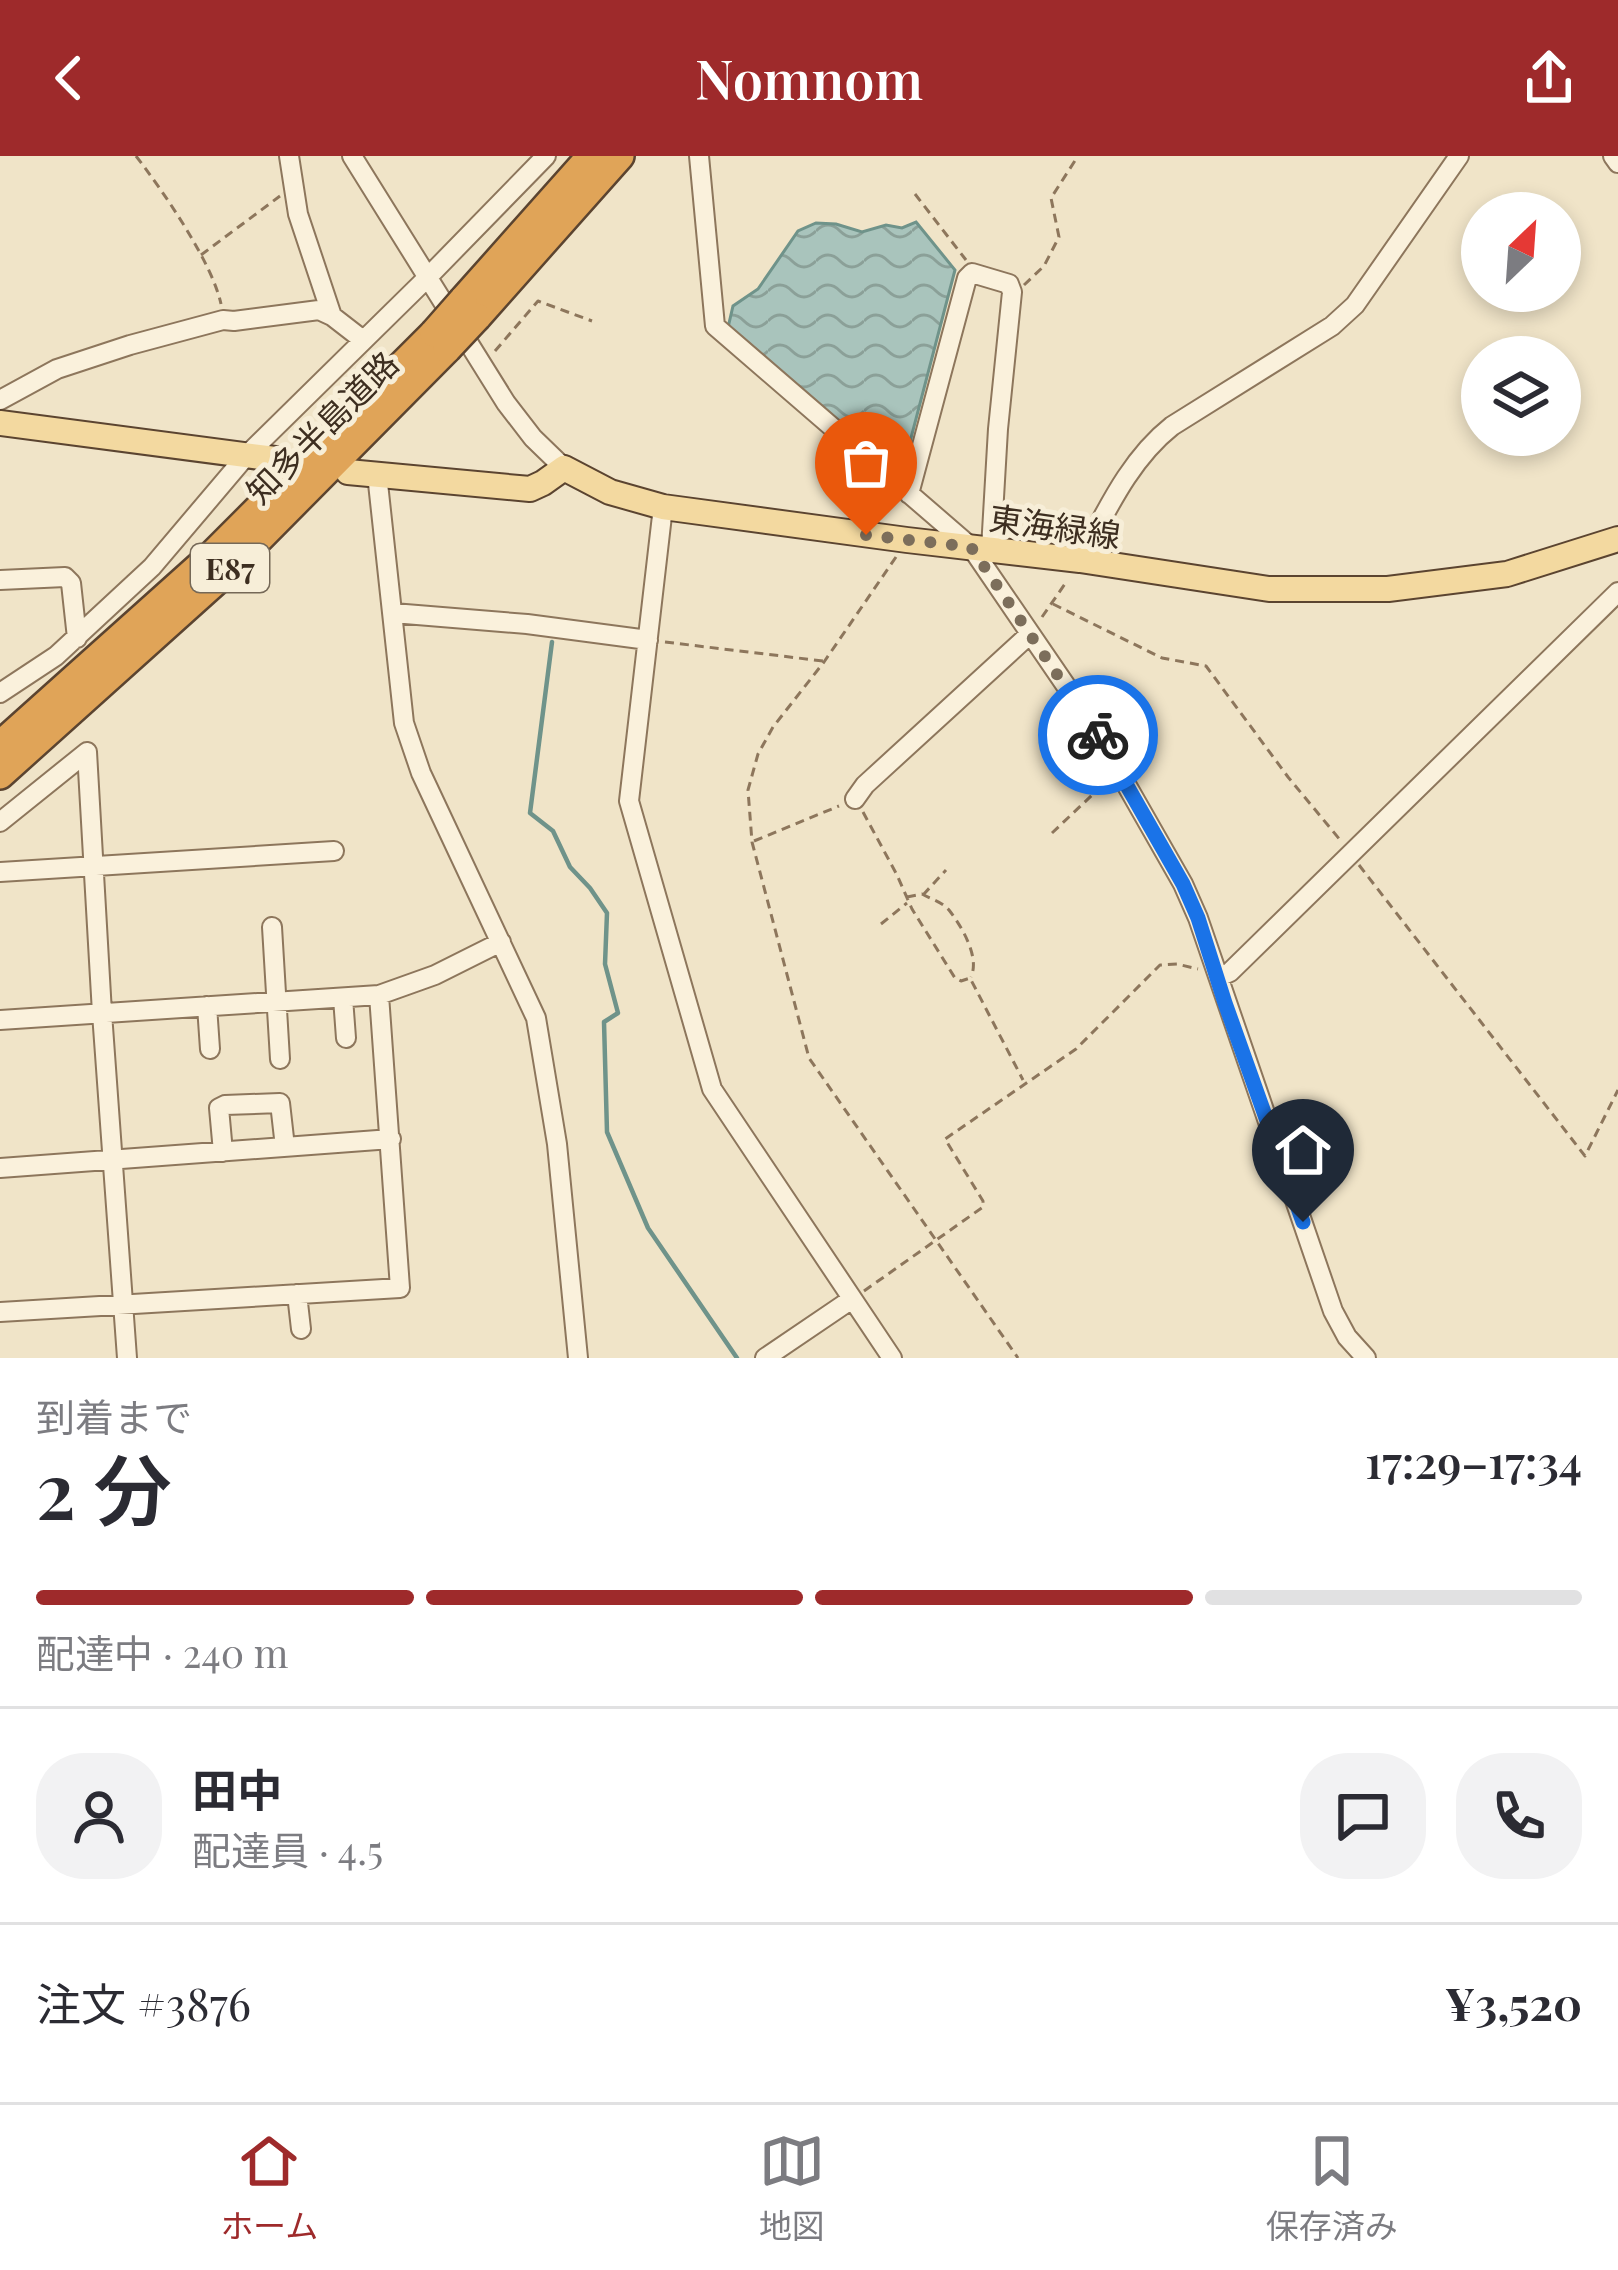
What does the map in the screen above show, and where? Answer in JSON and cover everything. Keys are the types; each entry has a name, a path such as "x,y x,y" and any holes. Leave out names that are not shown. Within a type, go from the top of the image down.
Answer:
{"highway":[{"name":"知多半島道路","path":"470,309 591,156"},
{"name":"知多半島道路","path":"0,775 226,572 470,309 620,156"},
{"name":"知多半島道路","path":"0,745 441,341"}],"main road":[{"path":"0,423 275,459"},
{"name":"東海緑線","path":"564,468 610,492 663,507 1269,589 1388,590 1507,574 1618,538"},
{"path":"348,472 530,489 564,468"}],"street":[{"path":"289,156 298,214 332,316"},
{"path":"352,156 519,420 564,468"},
{"path":"0,693 77,638 152,567 246,456 546,156"},
{"path":"699,156 715,326 909,494 981,548 1029,633 1090,721 1183,884 1333,1311 1366,1358"},
{"path":"1080,560 1115,494 1151,442 1332,326 1355,305 1459,156"},
{"path":"909,494 967,278 972,272 1009,284 994,485 981,548"},
{"path":"0,400 57,369 228,321 319,310 363,340"},
{"path":"377,474 404,723 421,773 536,1018 557,1144 578,1358"},
{"path":"663,507 629,802 712,1089 892,1358"},
{"path":"0,580 64,577 71,583 77,638"},
{"path":"1219,977 1618,592"},
{"path":"393,613 648,640"},
{"path":"855,799 1029,633"},
{"path":"0,822 87,752 127,1358"},
{"path":"0,872 334,851"},
{"path":"272,927 280,1060"},
{"path":"0,1020 379,995 435,975 501,942"},
{"path":"0,1312 400,1288 379,995"},
{"path":"343,998 346,1038"},
{"path":"207,1006 210,1048"},
{"path":"223,1152 219,1108 225,1105 280,1103 285,1147"},
{"path":"0,1168 391,1139"},
{"path":"296,1294 301,1329"},
{"path":"765,1358 852,1299"}],"path":[{"path":"136,156 164,192 217,286 228,321"},
{"path":"1012,292 1032,279 1059,237 1051,198 1078,156"},
{"path":"200,256 294,188"},
{"path":"915,194 972,272"},
{"path":"482,365 538,301 592,321"},
{"path":"907,540 758,754 748,790 752,842 808,1058 1018,1358"},
{"path":"1029,633 1080,560"},
{"path":"1053,604 1162,658 1206,667 1585,1156 1618,1090"},
{"path":"648,640 824,662"},
{"path":"1052,833 1118,770"},
{"path":"752,842 855,799 955,978 970,978 976,966 974,955 946,907 923,895"},
{"path":"881,924 908,899 923,895 946,870"},
{"path":"852,1299 985,1204 945,1139 1088,1039 1160,965 1202,969 1219,977"},
{"path":"970,978 1025,1083"}],"water":[{"path":"916,222 955,270 900,480 727,332 733,306 758,289 798,231 816,223 862,232"}],"waterway":[{"path":"552,642 530,813 553,831 570,867 607,913 605,964 618,1013 604,1022 607,1132 648,1228 737,1358"}],"way so far":[{"path":"866,535 971,547 1098,735"}],"route":[{"path":"1098,735 1198,918 1303,1222"}]}
